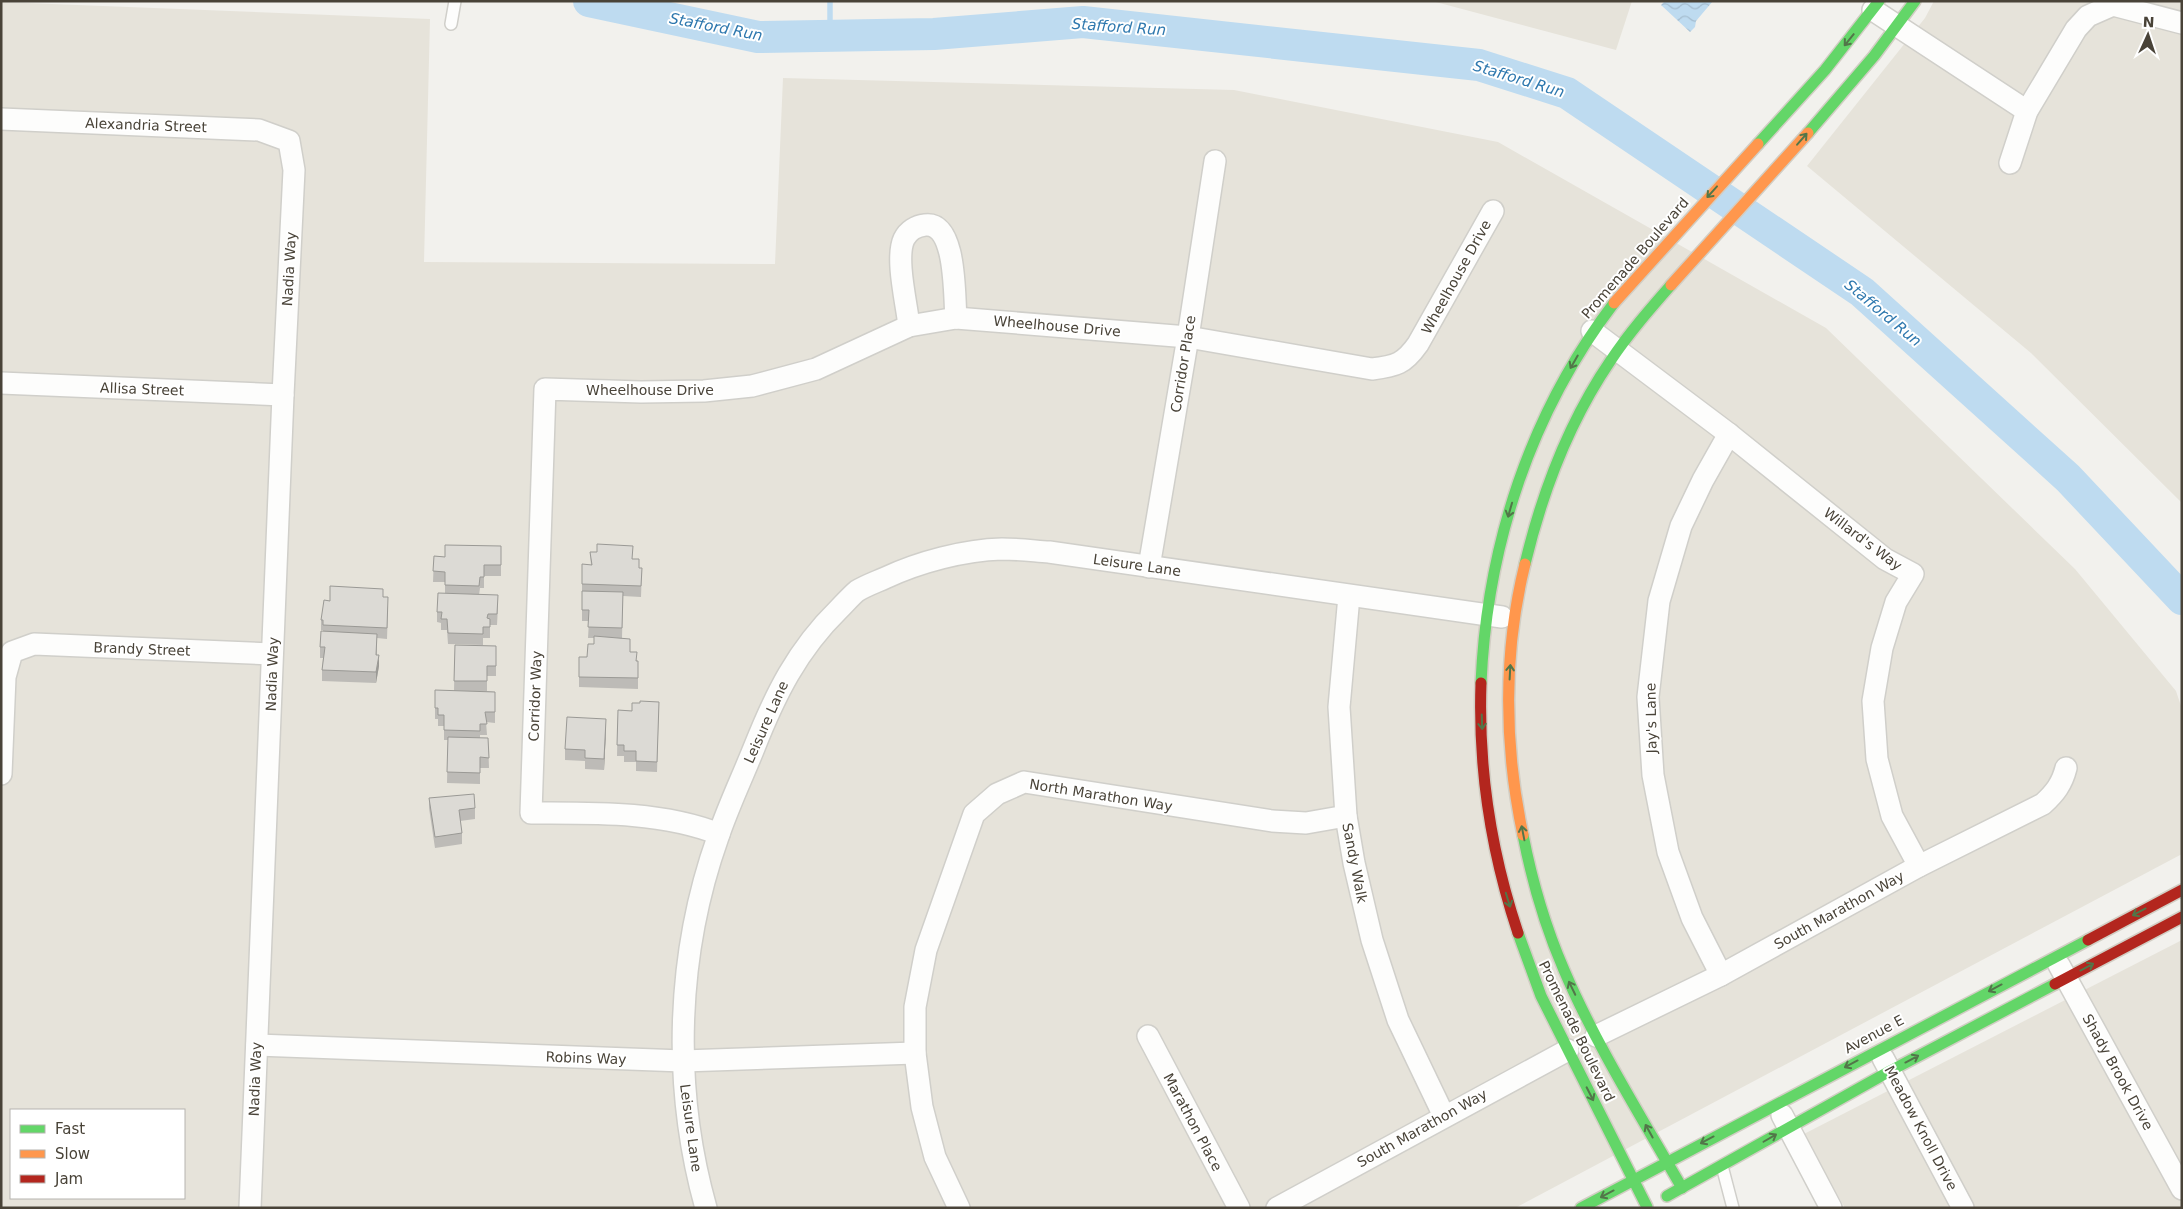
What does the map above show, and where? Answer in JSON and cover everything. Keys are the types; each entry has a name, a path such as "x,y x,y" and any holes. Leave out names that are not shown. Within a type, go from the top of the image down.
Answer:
{"street":[{"name":"Promenade Boulevard","path":"1682,1188 1596,1036 1558,957 1544,921 1533,884 1522,831 1513,769 1509,718 1510,670 1522,574 1554,473 1590,396 1617,350 1705,244 1770,176 1877,55 1915,1"},
{"name":"Promenade Boulevard","path":"1646,1207 1541,996 1504,889 1486,799 1483,754 1481,662 1496,564 1520,475 1537,431 1592,331 1619,296 1824,70 1872,5"},
{"path":"1872,5 1898,26 2027,111"},
{"path":"2010,163 2027,111 2076,29 2088,16 2113,5 2182,23"},
{"name":"Alexandria Street","path":"1,119 258,130 289,141"},
{"name":"Nadia Way","path":"250,1208 294,170 289,141"},
{"name":"Corridor Place","path":"1149,567 1215,162"},
{"name":"Wheelhouse Drive","path":"545,389 641,392 704,391 752,386 816,369 909,326 956,318 1188,337 1372,368 1392,366 1408,359 1418,344 1493,211"},
{"path":"909,326 901,259 904,240 914,227 927,224 939,229 947,240 951,257 956,318"},
{"name":"Willard's Way","path":"1592,331 1729,434 1885,559 1913,574 1896,602 1882,648 1873,701 1877,758 1892,816 1919,866"},
{"name":"Allisa Street","path":"1,383 283,395"},
{"name":"Corridor Way","path":"545,389 531,813 571,813 663,818 695,824 718,834"},
{"name":"Jay's Lane","path":"1721,975 1692,918 1668,852 1654,775 1648,697 1660,601 1681,526 1703,480 1729,434"},
{"name":"Leisure Lane","path":"706,1208 696,1172 687,1116 683,1061 686,986 693,934 718,834 775,697 797,657 828,619 857,591 897,572 938,558 1000,549 1049,552 1515,619"},
{"name":"Sandy Walk","path":"1349,596 1339,707 1346,816 1354,863 1372,940 1398,1020 1444,1116"},
{"name":"Brandy Street","path":"1,774 5,677 12,652 34,644 272,654"},
{"name":"South Marathon Way","path":"1596,1036 1721,975 1919,866 2042,804 2055,793 2063,780 2066,768"},
{"name":"North Marathon Way","path":"959,1208 935,1157 922,1107 915,1053 915,1007 926,950 974,814 997,794 1024,782 1272,821 1306,823 1346,816"},
{"name":"Avenue E","path":"1581,1208 1878,1049 2182,890"},
{"path":"1646,1207 1890,1071 2182,917"},
{"path":"1517,931 1544,921"},
{"name":"Shady Brook Drive","path":"2055,956 2182,1189"},
{"name":"Marathon Place","path":"1148,1036 1238,1208"},
{"name":"Robins Way","path":"257,1045 683,1061 915,1053"},
{"name":"Meadow Knoll Drive","path":"1878,1049 1964,1208"},
{"name":"South Marathon Way","path":"1277,1208 1568,1050"},
{"path":"1776,1103 1831,1208"}],"lane":[{"path":"451,24 455,1"},
{"path":"1722,1166 1733,1208"}],"shaded area":[{"path":"1432,1 1632,1 1616,50"},
{"path":"1934,1 2182,1 2182,503 2031,353 1807,166 1925,18"},
{"path":"1,2 430,19 424,262 775,264 783,78 1234,90 1498,142 1826,328 2075,569 2176,691 2182,709 2182,854 1515,1208 1,1208"},
{"path":"2182,940 2182,1208 1845,1208 1802,1135"}],"water":[{"path":"1665,1 1713,1 1696,21 1695,27 1690,32 1661,5"}],"building":[{"path":"597,544 633,546 632,559 639,559 639,568 642,568 641,586 582,584 582,564 592,565 590,552 597,552"},
{"path":"445,545 501,546 501,565 484,565 484,577 480,577 479,586 445,585 445,572 433,571 434,556 445,557"},
{"path":"330,586 383,589 383,597 388,597 387,628 323,625 323,620 321,620 324,600 330,601"},
{"path":"582,591 623,592 622,628 588,627 589,610 582,610"},
{"path":"438,593 498,595 497,614 488,614 487,618 490,619 490,627 483,627 483,634 448,633 447,619 441,619 442,612 437,612"},
{"path":"321,631 377,634 376,655 379,655 376,672 322,670 325,647 320,647"},
{"path":"594,636 630,639 630,652 637,652 638,678 579,677 579,657 587,657 588,644 594,644"},
{"path":"455,645 496,646 496,666 487,666 487,681 454,681"},
{"path":"435,690 495,692 495,712 485,712 487,724 480,724 480,731 444,730 444,715 438,715 438,708 435,708"},
{"path":"640,701 659,702 657,762 636,761 636,751 624,751 624,745 617,745 618,710 632,711 632,703 640,703"},
{"path":"567,717 606,719 604,759 585,758 585,750 565,749"},
{"path":"448,737 488,738 489,758 480,757 480,773 447,772"},
{"path":"474,794 475,808 459,810 462,833 435,837 429,798"}],"waterway":[{"name":"Stafford Run","path":"589,1 758,37 934,34 1083,22 1479,65 1567,93 1862,292 2068,478 2182,599"},
{"path":"830,1 830,36"}],"traffic: fast":[{"path":"1758,144 1825,70 1879,1"},
{"path":"1808,133 1874,56 1915,1"},
{"path":"1525,564 1549,484 1570,432 1583,407 1618,350 1671,285"},
{"path":"1481,683 1492,581 1518,483 1537,435 1559,390 1584,345 1614,303"},
{"path":"1523,835 1545,920 1576,997 1620,1080 1682,1188"},
{"path":"1518,933 1541,996 1647,1207"},
{"path":"1581,1208 2088,940"},
{"path":"1667,1196 1890,1071 2055,984"}],"traffic: slow":[{"path":"1671,285 1808,133"},
{"path":"1614,303 1758,144"},
{"path":"1523,835 1512,767 1509,699 1513,631 1525,564"}],"traffic: jam":[{"path":"1481,683 1482,747 1488,810 1500,872 1518,933"},
{"path":"2088,940 2182,890"},
{"path":"2055,984 2182,917"}]}
